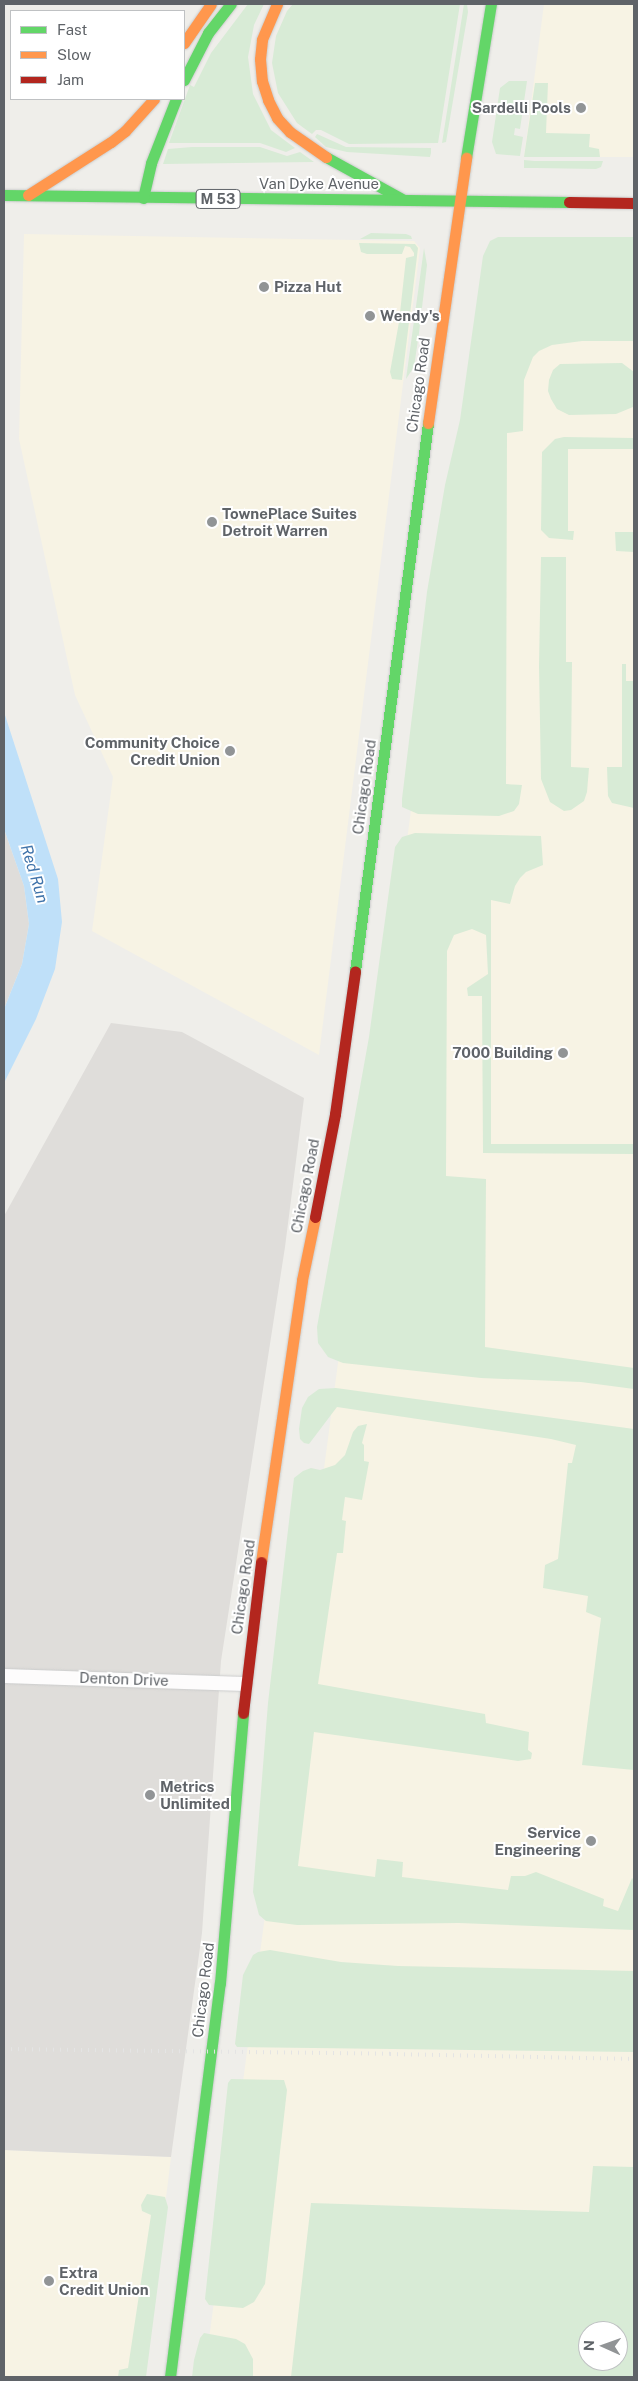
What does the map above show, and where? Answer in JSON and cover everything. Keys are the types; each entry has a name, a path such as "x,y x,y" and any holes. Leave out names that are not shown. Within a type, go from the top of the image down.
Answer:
{"main road":[{"path":"185,41 211,4"},
{"path":"185,78 208,33 231,4"},
{"path":"277,4 262,40 260,59 265,90 277,118 290,132 316,152 402,200"},
{"name":"Chicago Road","path":"170,2377 226,1932 245,1684 288,1364 302,1280 335,1114 460,200 491,4"},
{"path":"28,196 118,136 145,111 153,100"},
{"path":"143,198 151,163 176,100"},
{"name":"Van Dyke Avenue","path":"4,195 634,203"}],"street":[{"name":"Denton Drive","path":"4,1676 245,1684"}],"shaded area":[{"path":"544,4 634,4 634,157 524,157"},
{"path":"24,234 414,241 420,248 319,1055 92,931 113,777 75,695 19,439"},
{"path":"494,249 634,249 634,2377 204,2377 443,568"},
{"path":"4,829 24,886 29,924 22,964 4,1009"},
{"path":"111,1023 182,1032 304,1098 285,1247 221,1661 202,1933 171,2157 4,2150 4,1216"},
{"path":"4,2150 171,2157 144,2377 4,2377"}],"green space":[{"path":"248,4 264,4 254,25 248,57 253,94 271,130 295,148 286,152 260,143 169,143 190,85 194,87 211,53"},
{"path":"293,4 460,4 438,143 349,144 321,130 316,130 312,134 297,123 278,93 272,63 276,36 287,11"},
{"path":"464,4 467,4 468,12 446,142 442,143"},
{"path":"509,81 527,81 520,129 515,128 514,135 523,137 520,156 496,154 492,142 500,88"},
{"path":"535,83 548,83 546,133 590,134 589,147 599,149 600,157 524,157"},
{"path":"317,134 346,147 431,148 431,153 430,157 347,152 326,147 315,137"},
{"path":"260,147 287,156 300,152 314,162 163,164 168,149"},
{"path":"524,160 603,161 601,167 596,169 524,168"},
{"path":"371,233 406,234 411,236 412,239 360,239"},
{"path":"498,237 634,237 634,341 582,341 552,345 539,351 533,357 524,380 523,431 507,433 506,784 522,785 519,804 514,811 499,816 418,814 402,807 402,799 427,592 445,485 460,420 483,256 490,241"},
{"path":"359,243 415,244 418,248 402,380 392,379 390,372 399,322 406,258 414,256 414,253 410,247 405,246 402,254 367,254 361,252"},
{"path":"424,248 427,265 419,333 414,367 406,379"},
{"path":"622,363 634,372 633,407 616,414 569,415 557,409 548,391 549,380 553,370 560,364"},
{"path":"564,437 634,438 634,449 568,449 568,531 574,531 573,540 549,538 541,530 542,452 555,439"},
{"path":"615,532 634,532 634,552 616,551"},
{"path":"541,557 566,557 566,662 572,662 571,767 589,768 587,792 584,801 571,810 564,811 550,802 541,779 539,666"},
{"path":"622,664 626,664 626,681 634,681 634,808 612,803 608,796 607,767 622,767"},
{"path":"415,833 541,836 543,865 526,872 520,878 515,886 510,904 491,900 491,1144 634,1144 634,1154 483,1153 482,996 468,996 467,988 488,974 486,935 472,929 454,935 447,951 446,1176 486,1179 485,1347 634,1368 634,1389 581,1382 481,1378 343,1363 328,1357 318,1343 317,1327 369,1037 395,847 402,837"},
{"path":"336,1388 634,1429 634,1770 582,1765 601,1618 586,1612 588,1596 543,1588 545,1565 558,1559 568,1463 572,1463 576,1445 551,1439 337,1407 309,1444 304,1443 300,1439 299,1429 302,1408 308,1397 319,1389"},
{"path":"367,1424 362,1443 364,1445 364,1461 369,1462 362,1500 345,1497 342,1520 346,1521 343,1553 337,1553 318,1684 485,1714 486,1723 529,1732 528,1750 532,1753 531,1759 518,1761 314,1732 298,1866 375,1877 377,1859 403,1862 402,1877 508,1890 511,1876 525,1876 536,1872 604,1899 603,1906 618,1911 632,1878 634,1880 634,1930 459,1923 297,1925 266,1921 259,1915 253,1892 268,1703 294,1478 311,1468 320,1470 335,1465 345,1455 353,1432 358,1426"},
{"path":"270,1950 341,1962 398,1966 634,1971 634,2052 237,2047 235,2044 243,1975 253,1955"},
{"path":"231,2079 284,2080 287,2090 265,2284 254,2302 243,2308 209,2305 205,2299 228,2083"},
{"path":"593,2166 634,2167 634,2377 291,2377 311,2203 589,2212"},
{"path":"147,2194 165,2197 168,2207 146,2377 118,2377 119,2370 128,2368 151,2215 142,2211 141,2205"},
{"path":"204,2333 236,2339 245,2344 253,2359 253,2377 192,2377 200,2338"}],"water":[{"name":"Red Run","path":"4,712 58,879 62,922 55,969 36,1019 4,1083 4,1009 22,964 29,924 24,886 4,829"}],"railway":[{"path":"4,2049 634,2059"}],"traffic: fast":[{"path":"185,78 208,33 231,4"},
{"path":"466,158 491,4"},
{"path":"143,198 151,163 176,100"},
{"path":"326,157 402,199"},
{"path":"4,195 569,202"},
{"path":"355,971 428,423"},
{"path":"170,2377 220,1983 243,1713"}],"traffic: slow":[{"path":"185,42 211,4"},
{"path":"277,4 262,40 260,59 262,81 268,100 277,118 290,132 326,157"},
{"path":"28,195 111,142 125,131 153,100"},
{"path":"428,423 466,158"},
{"path":"261,1562 302,1280 315,1217"}],"traffic: jam":[{"path":"569,202 634,203"},
{"path":"315,1217 335,1114 355,971"},
{"path":"243,1713 261,1562"}],"place":[{"name":"Sardelli Pools","path":"581,108"},
{"name":"Pizza Hut","path":"264,287"},
{"name":"Wendy's","path":"370,316"},
{"name":"TownePlace Suites Detroit Warren","path":"212,522"},
{"name":"Community Choice Credit Union","path":"230,751"},
{"name":"7000 Building","path":"563,1053"},
{"name":"Metrics Unlimited","path":"150,1795"},
{"name":"Service Engineering","path":"591,1841"},
{"name":"Extra Credit Union","path":"49,2281"}]}
